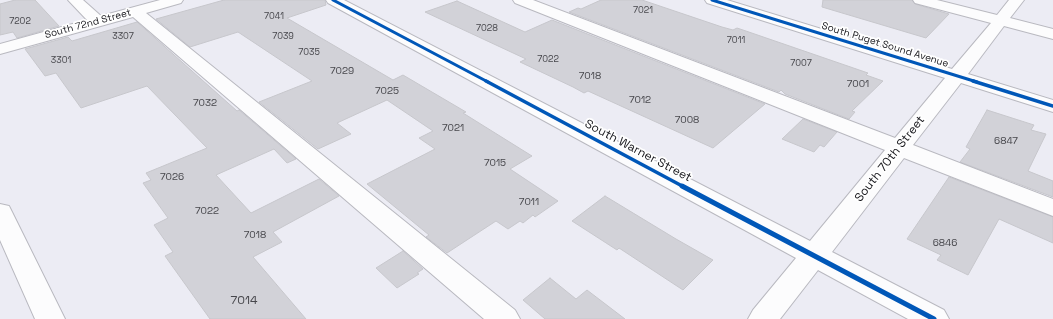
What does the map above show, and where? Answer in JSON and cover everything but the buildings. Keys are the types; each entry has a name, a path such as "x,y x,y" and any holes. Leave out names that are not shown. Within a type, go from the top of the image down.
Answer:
{"street":[{"path":"75,0 98,22"},
{"name":"South 72nd Street","path":"0,49 176,0"},
{"name":"South Warner Street","path":"333,0 934,319"},
{"path":"520,0 1053,208"},
{"name":"South Puget Sound Avenue","path":"712,0 1053,106"},
{"path":"920,0 1053,34"},
{"name":"South 70th Street","path":"763,319 1017,0"},
{"path":"135,11 505,319"},
{"path":"0,212 50,319"}],"cycle path":[{"path":"333,0 934,319"},
{"path":"712,0 1053,106"}]}
